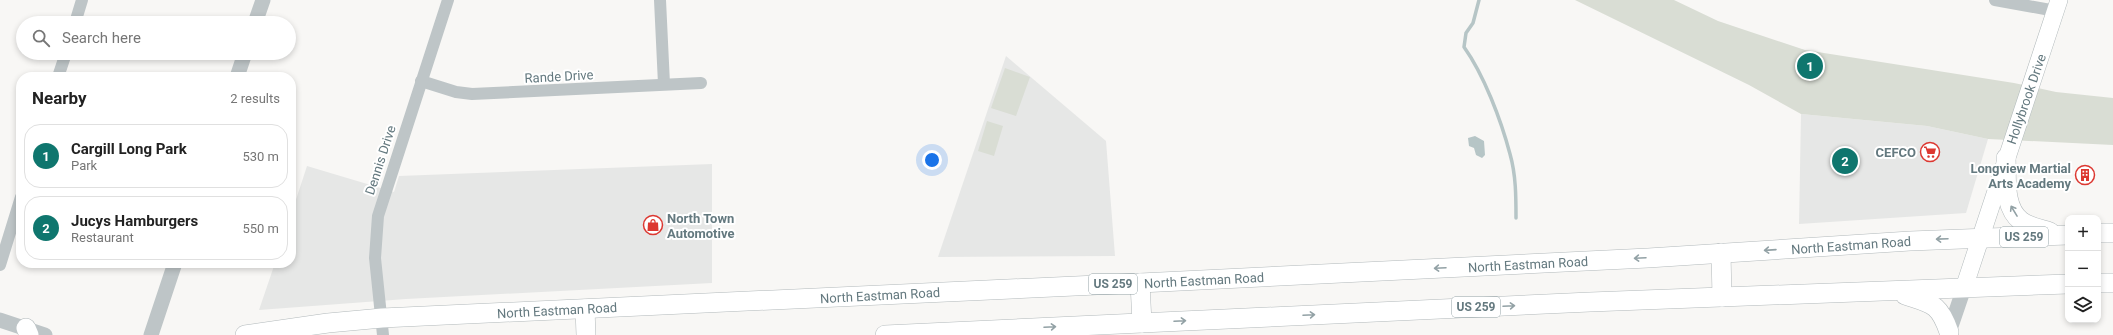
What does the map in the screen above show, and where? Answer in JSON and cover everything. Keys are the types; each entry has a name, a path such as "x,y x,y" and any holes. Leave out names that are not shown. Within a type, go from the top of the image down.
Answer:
{"main road":[{"name":"Hollybrook Drive","path":"1964,288 2057,5"},
{"path":"2006,158 2009,202 2016,216 2020,221 2028,225 2064,235"},
{"path":"2101,234 2113,233"},
{"name":"North Eastman Road","path":"245,335 328,323 383,326 585,309 1140,283 1721,253 1881,242 2064,235"},
{"path":"1721,253 1722,297"},
{"path":"1140,283 1142,323"},
{"path":"2101,283 2113,283"},
{"name":"US 259","path":"885,335 1722,297 2065,284"},
{"path":"1894,291 1934,306 1943,314 1948,333"},
{"path":"585,309 586,335"}],"street":[{"path":"77,16 82,0"},
{"path":"257,16 263,0"},
{"name":"Dennis Drive","path":"383,326 375,258 378,216 448,0"},
{"path":"660,0 664,84"},
{"path":"1995,0 2057,5"},
{"path":"60,72 64,60"},
{"path":"239,72 243,60"},
{"name":"Rande Drive","path":"421,81 456,92 472,94 701,83"},
{"path":"0,265 16,213"},
{"path":"150,335 173,268"},
{"name":"Hollybrook Drive","path":"1948,333 1964,288"},
{"path":"0,320 28,332 45,335"}],"shaded area":[{"path":"1575,0 1674,0 1718,21 1805,50 2014,83 2056,92 2113,98 2113,145 1988,139 1927,126 1801,114 1749,85"},
{"path":"1006,56 1106,141 1115,256 938,257"},
{"path":"1005,68 1030,77 1016,116 991,108"},
{"path":"1801,114 1927,126 1988,139 1966,213 1799,224"},
{"path":"987,121 1003,126 994,156 978,151"},
{"path":"1475,136 1484,141 1485,155 1482,158 1476,155 1474,148 1469,146 1468,138"},
{"path":"712,164 712,283 406,299 259,310 273,268 296,268 296,200 307,166 394,192 399,176"}],"waterway":[{"path":"1479,0 1473,23 1466,33 1464,47 1485,84 1497,113 1506,141 1515,178 1516,218"}],"place":[{"name":"Cargill Long Park","path":"1810,66"},
{"name":"CEFCO","path":"1930,152"},
{"name":"Jucys Hamburgers","path":"1845,161"},
{"name":"Longview Martial Arts Academy","path":"2085,175"},
{"name":"North Town Automotive","path":"653,225"}]}
